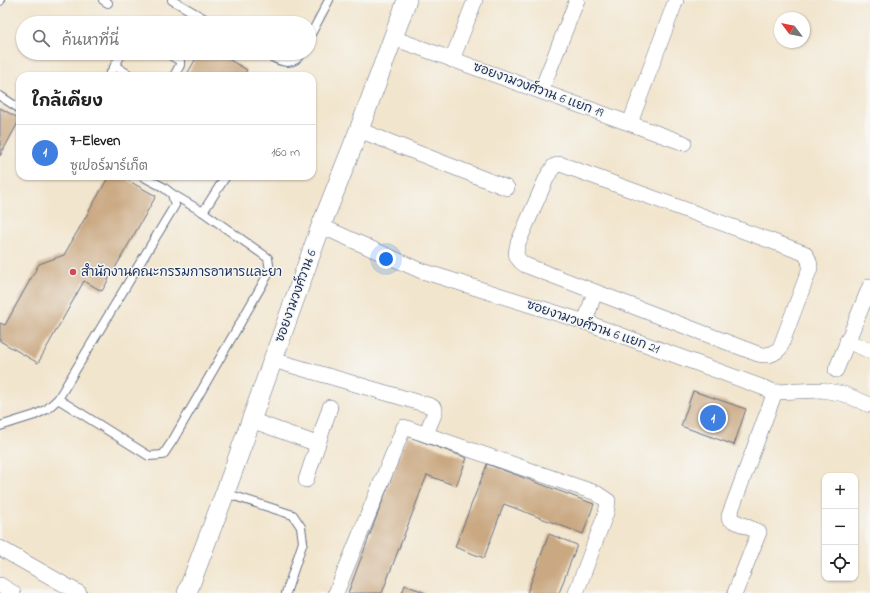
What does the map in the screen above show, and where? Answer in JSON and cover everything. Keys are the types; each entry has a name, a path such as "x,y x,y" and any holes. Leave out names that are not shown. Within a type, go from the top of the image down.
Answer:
{"street":[{"name":"ซอยงามวงศ์วาน 6","path":"186,593 225,493 321,226 359,130 406,0"},
{"path":"452,60 474,0"},
{"path":"541,91 577,0"},
{"path":"630,124 676,0"},
{"name":"ซอยงามวงศ์วาน 6 แยก 19","path":"393,38 684,143"},
{"path":"359,130 507,188"},
{"path":"557,165 564,165 804,253 810,262 810,268 782,343 777,352 767,355 758,354 595,292 525,265 516,257 515,252 518,243 547,177 551,169 557,165"},
{"name":"ซอยงามวงศ์วาน 6 แยก 21","path":"321,226 419,270 585,322 775,392 822,390 844,394 870,405"},
{"path":"836,370 870,286"},
{"path":"585,322 595,292"},
{"path":"848,342 870,350"},
{"path":"273,360 431,406 435,409 435,412 426,434"},
{"path":"735,593 759,532 734,522 729,518 729,516 775,392"},
{"path":"306,480 330,407"},
{"path":"251,420 317,444"},
{"path":"336,593 404,427 596,493 608,501 606,513 576,593"},
{"path":"0,548 79,593"},
{"path":"0,586 13,593"}],"lane":[{"path":"172,0 200,16"},
{"path":"316,24 328,0"},
{"path":"111,72 118,60"},
{"path":"176,72 180,65 180,61 178,60"},
{"path":"278,60 285,62 294,60"},
{"path":"115,66 125,72"},
{"path":"0,96 16,106"},
{"path":"58,399 149,456 163,455 270,270 268,258 203,212 150,180"},
{"path":"203,212 223,180"},
{"path":"0,426 35,415 47,409 58,399 175,205 172,194"},
{"path":"225,493 293,515 301,527 303,542 286,593"}],"building":[{"path":"195,60 230,60 247,70 246,72 188,72"},
{"path":"0,108 16,117 16,126 0,156"},
{"name":"สำนักงานคณะกรรมการอาหารและยา","path":"107,180 127,180 156,196 102,291 84,281 38,363 0,341 0,323 5,325 39,264 64,255"},
{"path":"693,391 746,409 734,445 681,426"},
{"path":"407,436 467,458 456,486 427,475 382,593 348,593"},
{"path":"487,464 594,504 583,534 504,504 484,558 455,547"},
{"path":"549,534 577,545 559,593 527,593"},
{"path":"405,585 426,593 402,593"}],"place":[{"name":"สำนักงานคณะกรรมการอาหารและยา","path":"73,272"},
{"name":"7-Eleven","path":"713,418"}]}
